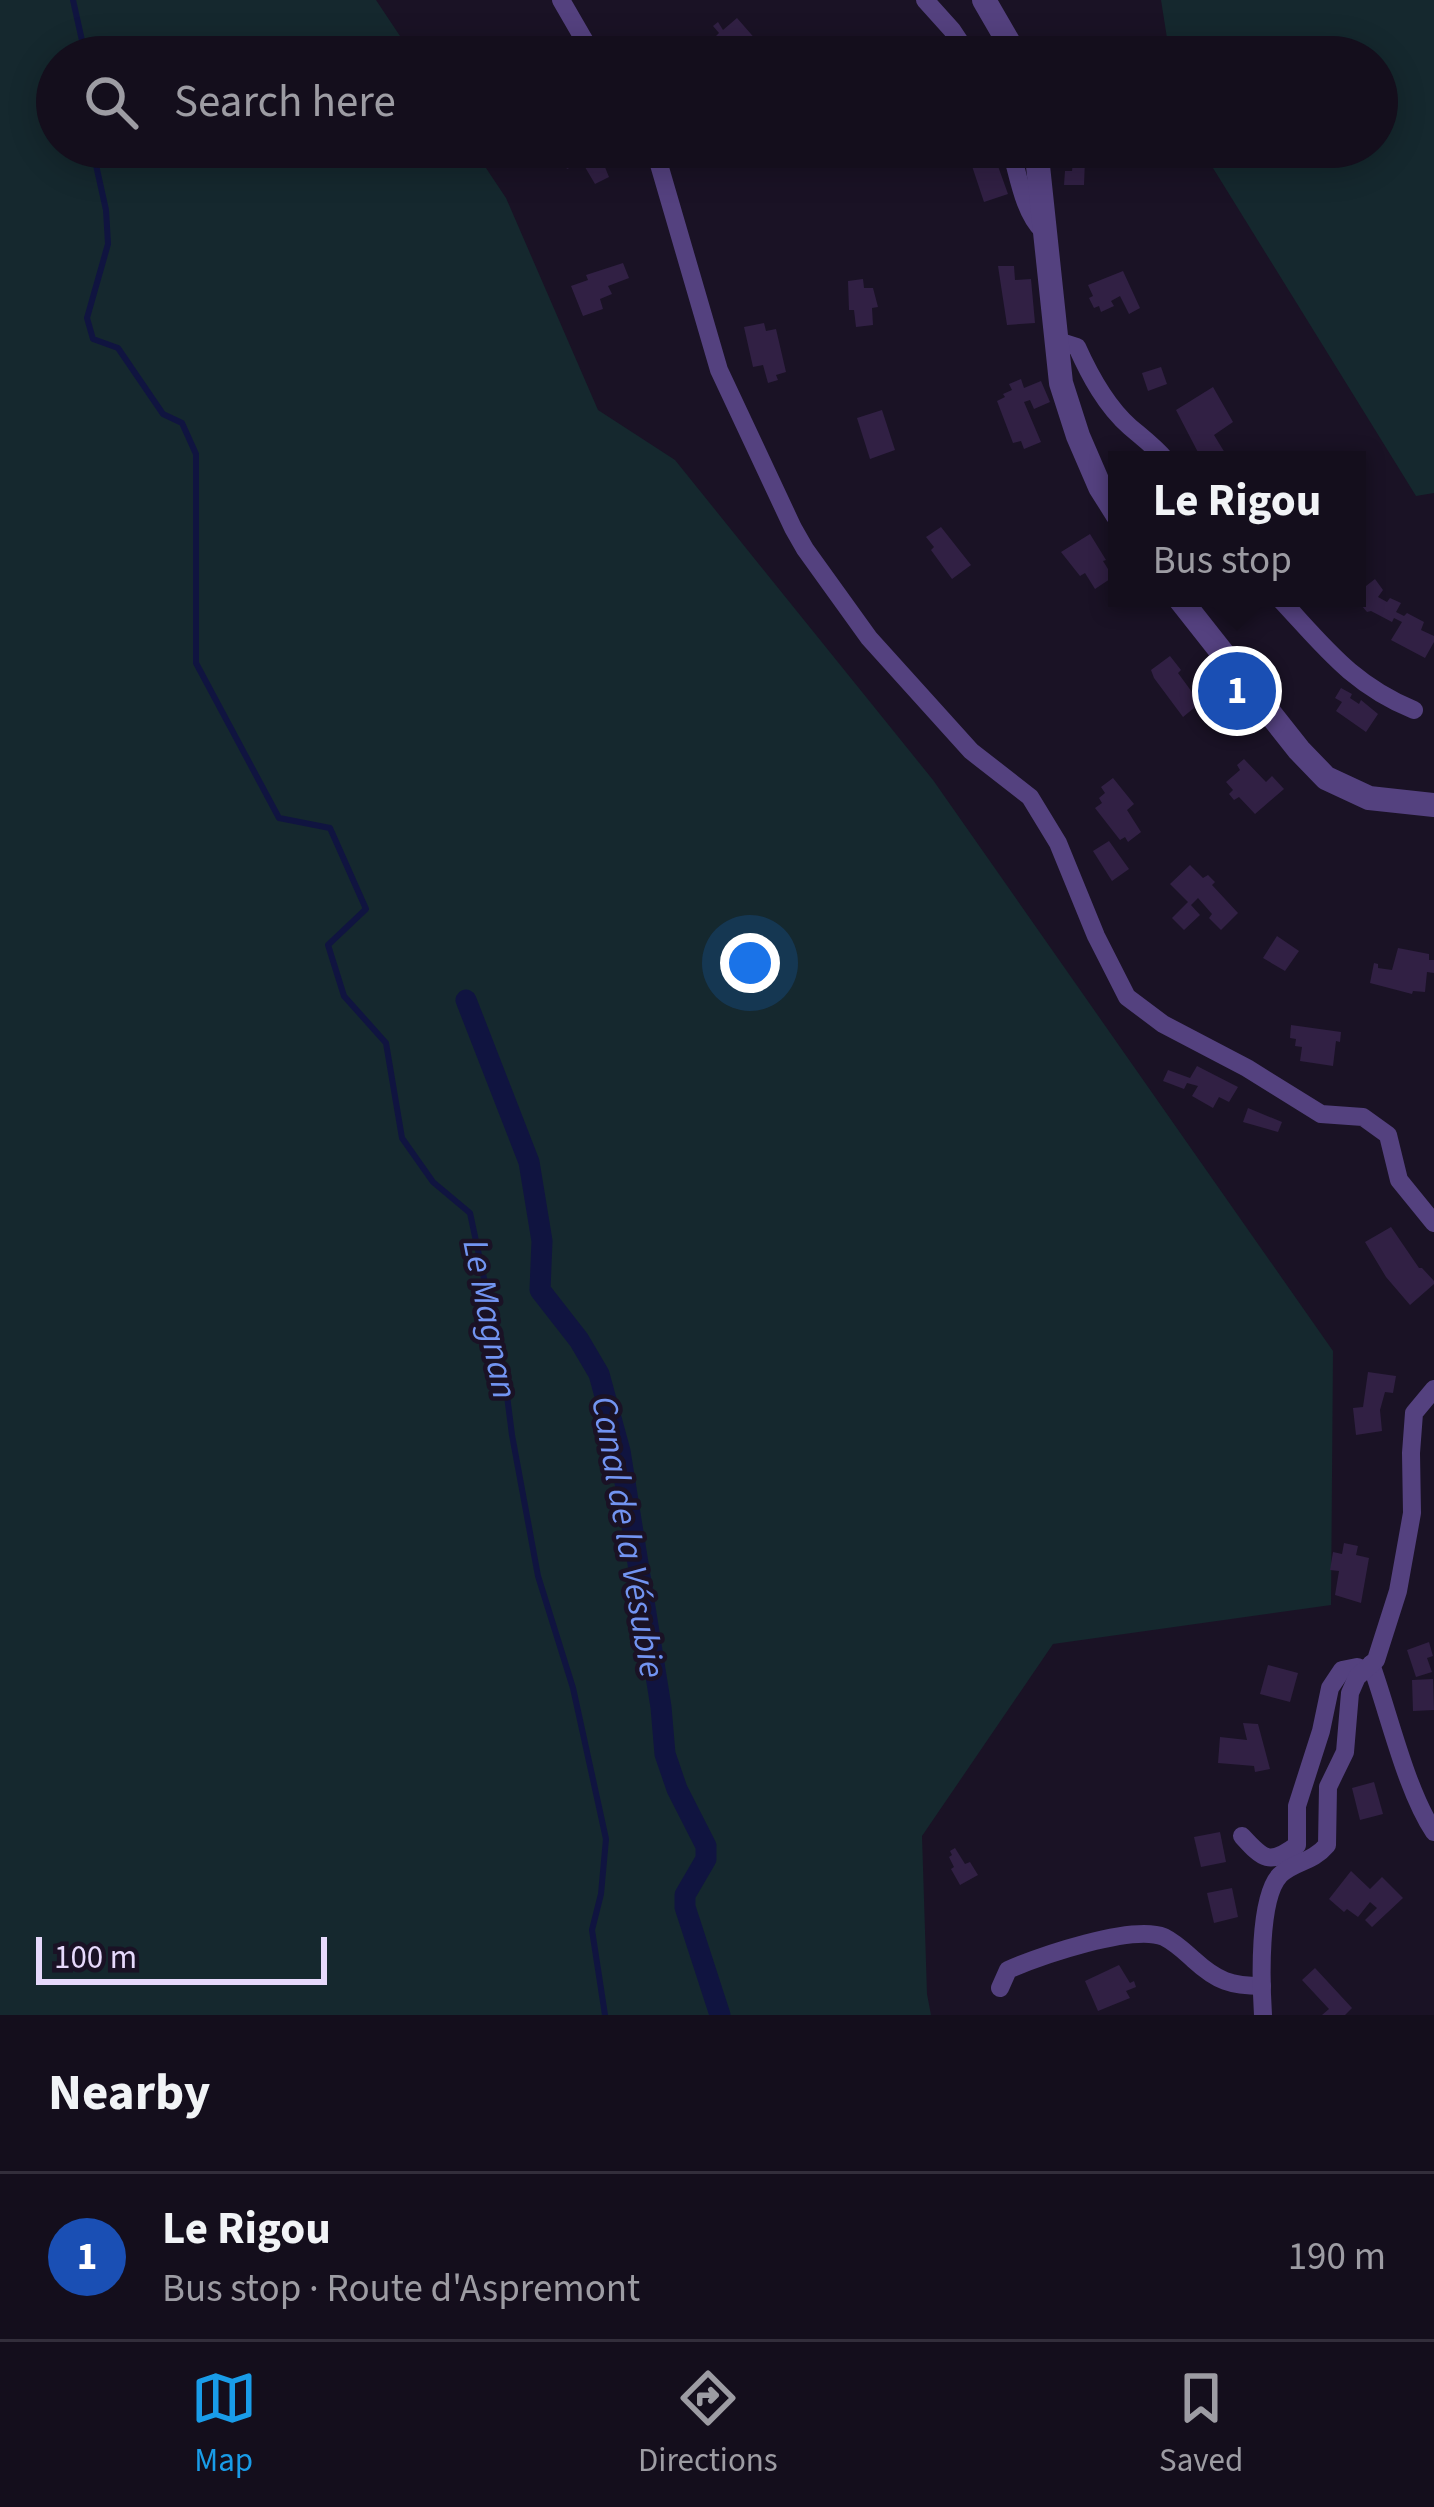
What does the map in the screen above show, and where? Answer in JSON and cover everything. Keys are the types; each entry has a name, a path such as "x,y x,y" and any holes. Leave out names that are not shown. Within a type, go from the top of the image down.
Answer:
{"street":[{"path":"561,0 582,36"},
{"path":"925,0 956,36"},
{"path":"984,0 1005,36"},
{"path":"660,168 719,370 793,528 869,638 971,751 1030,797 1058,844 1127,997 1163,1024 1321,1114 1363,1117 1376,1126 1388,1135 1399,1180 1434,1223"},
{"path":"1016,168 1030,213 1045,232"},
{"path":"1038,168 1055,340 1068,408 1108,500"},
{"path":"1055,340 1077,346 1097,388 1128,426 1158,451"},
{"path":"1186,607 1299,750 1327,778 1369,797 1434,805"},
{"path":"1288,607 1351,675 1414,710"},
{"path":"1263,2015 1266,1905 1284,1871 1314,1859 1327,1845 1328,1786 1345,1752 1350,1693 1358,1677 1376,1660 1398,1591 1412,1513 1414,1413 1434,1389"},
{"path":"1368,1667 1434,1832"},
{"path":"1242,1836 1269,1859 1297,1845 1297,1806 1330,1688 1342,1670 1368,1667"},
{"path":"1000,1988 1008,1970 1034,1959 1133,1933 1160,1935 1223,1982 1262,1986"}],"shaded area":[{"path":"0,0 376,0 400,36 36,36 36,168 486,168 506,198 598,410 675,460 933,780 1333,1351 1331,1605 1053,1644 922,1836 931,2015 0,2015"},
{"path":"1161,0 1434,0 1434,493 1416,496 1213,168 1398,168 1398,36 1167,36"}],"building":[{"path":"737,18 753,36 716,36 719,33 713,26 718,22 723,30"},
{"path":"586,168 605,168 609,177 595,184"},
{"path":"973,168 999,168 1008,194 984,202"},
{"path":"1085,168 1084,185 1064,185 1065,171"},
{"path":"623,263 629,278 608,286 612,294 600,299 603,309 583,316 571,286 588,280 586,275"},
{"path":"998,266 1014,266 1015,280 1031,279 1035,323 1007,325"},
{"path":"1123,271 1140,308 1129,314 1120,296 1111,301 1114,306 1101,312 1099,306 1094,308 1088,285"},
{"path":"863,279 864,288 873,288 878,307 872,308 873,325 856,327 854,310 849,310 848,281"},
{"path":"764,323 766,331 776,329 786,372 768,383 763,365 753,367 744,327"},
{"path":"1161,367 1167,384 1148,391 1142,373"},
{"path":"1021,379 1024,388 1041,381 1050,402 1034,409 1030,400 1024,402 1041,442 1024,449 1021,441 1013,443 997,401 1012,390 1009,384"},
{"path":"1213,387 1233,422 1214,435 1224,451 1197,451 1176,410"},
{"path":"882,410 895,450 870,459 857,418"},
{"path":"941,527 971,565 952,579 926,537"},
{"path":"1090,534 1106,560 1108,580 1095,589 1061,552"},
{"path":"1375,579 1383,590 1378,597 1401,603 1396,612 1424,622 1421,630 1434,636 1425,658 1391,640 1402,622 1363,607 1366,586"},
{"path":"1170,656 1200,703 1183,717 1151,670"},
{"path":"1341,688 1378,714 1366,732 1336,711 1342,702 1335,698"},
{"path":"1244,759 1266,782 1272,776 1284,789 1255,814 1239,797 1234,800 1226,782 1240,770 1237,765"},
{"path":"1113,778 1134,804 1127,810 1141,832 1128,842 1125,837 1120,840 1095,808 1105,793 1101,787"},
{"path":"1109,841 1129,869 1112,881 1093,851"},
{"path":"1190,865 1215,882 1212,885 1238,913 1221,930 1198,898 1191,905 1200,915 1184,930 1172,918 1188,902 1170,884"},
{"path":"1277,936 1299,951 1285,971 1263,958"},
{"path":"1398,948 1429,954 1429,960 1434,960 1425,992 1412,994 1370,983 1374,963 1392,970"},
{"path":"1291,1025 1341,1032 1333,1066 1300,1061 1302,1047 1290,1038"},
{"path":"1197,1066 1238,1087 1229,1102 1219,1097 1213,1108 1192,1096 1198,1086 1187,1083 1184,1089 1163,1081 1168,1070 1190,1078"},
{"path":"1248,1108 1282,1122 1278,1132 1243,1122"},
{"path":"1391,1227 1419,1268 1434,1281 1410,1305 1365,1242"},
{"path":"1368,1372 1396,1376 1393,1393 1385,1392 1380,1410 1382,1431 1356,1435 1353,1408 1363,1407"},
{"path":"1344,1543 1358,1546 1356,1555 1369,1558 1361,1603 1335,1595 1339,1571 1330,1570 1333,1552 1342,1554"},
{"path":"1429,1642 1432,1672 1416,1677 1407,1650"},
{"path":"1268,1665 1298,1673 1290,1702 1260,1694"},
{"path":"1433,1679 1434,1710 1413,1711 1412,1680"},
{"path":"1243,1723 1258,1724 1270,1769 1255,1772 1254,1766 1218,1763 1220,1737 1247,1740"},
{"path":"1374,1782 1383,1814 1360,1820 1352,1788"},
{"path":"1220,1832 1226,1862 1201,1867 1194,1837"},
{"path":"955,1848 978,1875 960,1885 949,1857"},
{"path":"1351,1871 1370,1889 1382,1877 1403,1898 1372,1927 1365,1920 1377,1908 1370,1902 1358,1917 1329,1899"},
{"path":"1232,1888 1238,1917 1214,1923 1207,1893"},
{"path":"1119,1965 1136,1987 1126,1991 1130,1998 1098,2011 1085,1981"},
{"path":"1315,1968 1352,2008 1345,2015 1322,2015 1329,2009 1302,1980"}],"waterway":[{"name":"Le Magnan","path":"73,0 81,36"},
{"name":"Le Magnan","path":"97,168 108,244 87,318 93,339 118,348 163,414 182,423 196,454 196,663 279,818 330,828 366,909 328,945 344,996 386,1043 402,1138 433,1182 470,1213 504,1372 538,1576 573,1688 606,1839 592,1930 605,2015"},
{"name":"Canal de la Vésubie","path":"466,1000 529,1162 542,1241 540,1290 599,1374 620,1451 665,1754 706,1846 706,1859 685,1895 685,1907 720,2015"}],"place":[{"name":"Le Rigou","path":"1237,691"}]}
